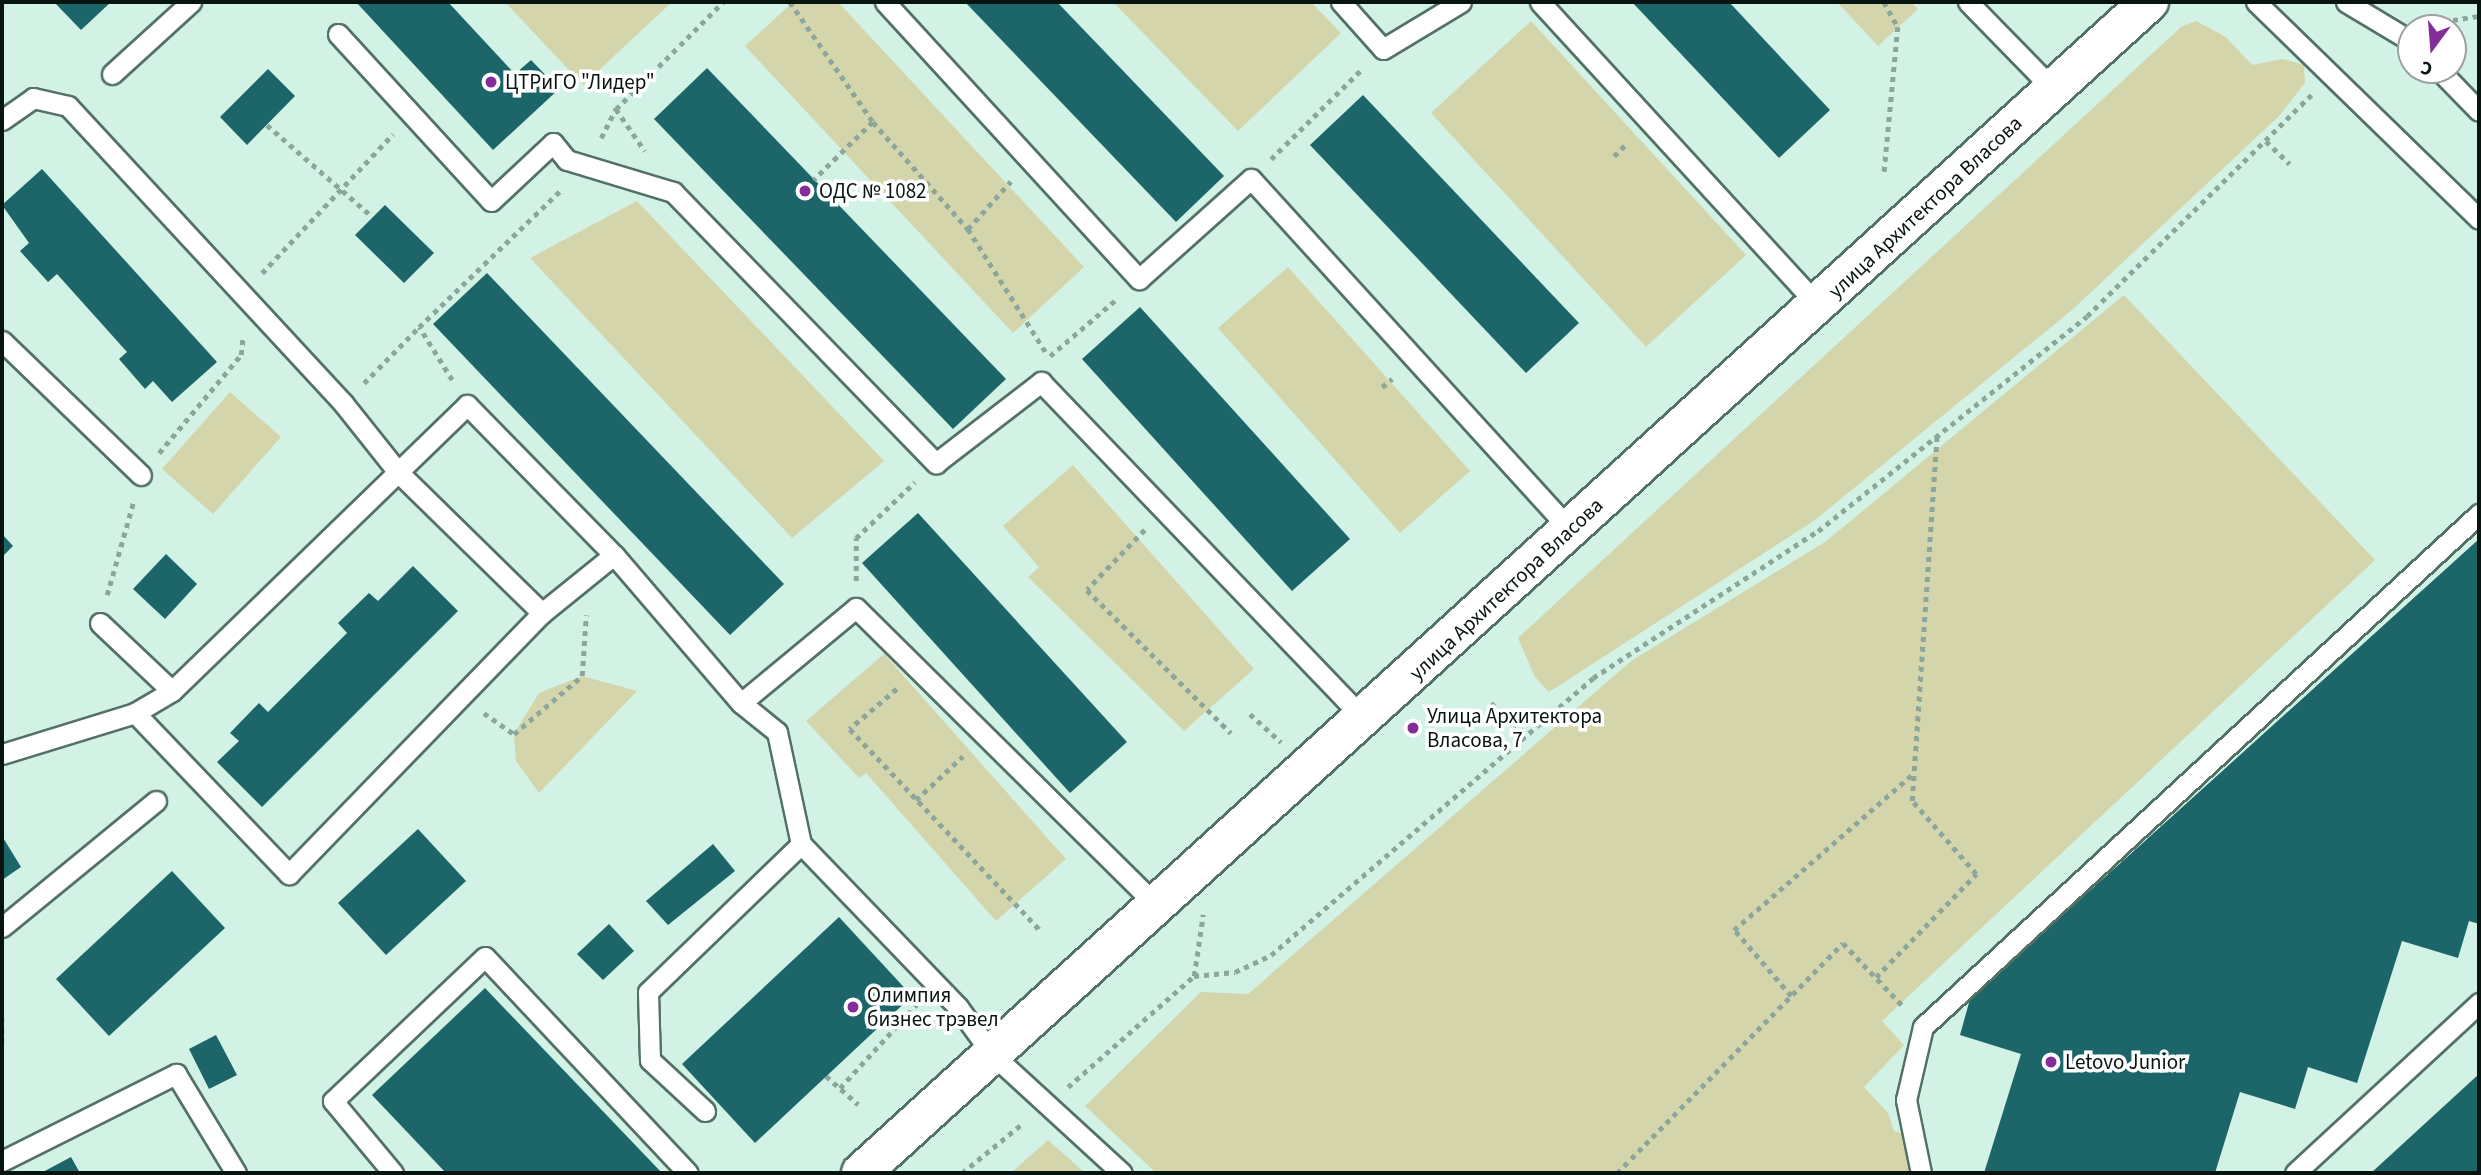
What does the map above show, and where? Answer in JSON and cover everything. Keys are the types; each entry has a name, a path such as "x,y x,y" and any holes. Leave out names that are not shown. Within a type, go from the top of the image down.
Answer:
{"street":[{"name":"улица Архитектора Власова","path":"860,1173 2149,2"}],"lane":[{"path":"112,74 191,2"},
{"path":"885,2 1139,279 1251,178 1570,529"},
{"path":"1341,2 1383,49 1461,2"},
{"path":"1540,2 1818,305"},
{"path":"1968,2 2052,88"},
{"path":"2256,2 2335,72 2479,219"},
{"path":"2346,2 2397,33"},
{"path":"338,34 491,201 553,143 567,160 589,163 673,192 936,463 1041,382 1363,718"},
{"path":"2453,84 2479,111"},
{"path":"2,120 33,97 64,103 247,303 343,403 397,471 542,613"},
{"path":"2,341 141,475"},
{"path":"2,754 135,713 172,691 467,405 614,555 741,703 777,732 801,844 935,984 992,1054 1122,1173"},
{"path":"1921,1173 1906,1100 1923,1027 2479,514"},
{"path":"135,713 289,874 542,613 614,555"},
{"path":"741,703 856,608 1156,905"},
{"path":"100,623 172,691"},
{"path":"2,927 156,801"},
{"path":"705,1111 650,1060 648,992 801,844"},
{"path":"393,1173 333,1101 485,957 688,1173"},
{"path":"2295,1173 2479,1003"},
{"path":"2,1161 176,1074 236,1173"}],"path":[{"path":"343,403 589,163 616,109 723,2"},
{"path":"790,2 873,122 968,229 1049,357"},
{"path":"1884,2 1898,27 1884,176"},
{"path":"1251,178 1383,49"},
{"path":"962,1173 1048,1105 1194,976 1235,972 1271,955 1593,678 1818,531 2087,316 2335,72"},
{"path":"247,303 267,266 412,113"},
{"path":"814,180 873,122"},
{"path":"267,125 345,186 373,217"},
{"path":"2266,141 2290,164"},
{"path":"968,229 1030,160"},
{"path":"1041,382 1049,357 1139,279"},
{"path":"419,327 467,405"},
{"path":"1875,977 1976,874 1912,801 1937,436"},
{"path":"856,608 856,538 936,463"},
{"path":"1163,510 1087,590 1231,733"},
{"path":"461,697 514,734 582,676 588,576"},
{"path":"919,671 850,729 1041,931"},
{"path":"1491,703 1528,735"},
{"path":"916,800 984,736"},
{"path":"1791,996 1734,930 1914,772"},
{"path":"1194,976 1205,905"},
{"path":"1617,1173 1843,943 1923,1027"},
{"path":"840,1088 935,984"},
{"path":"2,1018 2,1042"},
{"path":"827,1076 858,1104"}],"green space":[{"path":"505,2 672,2 583,85"},
{"path":"793,2 838,2 1084,267 1013,333 745,46"},
{"path":"1113,2 1311,2 1341,33 1238,131"},
{"path":"1837,2 1911,2 1918,9 1878,46"},
{"path":"1531,21 1746,255 1646,347 1431,113"},
{"path":"2196,21 2226,37 2252,65 2283,59 2304,65 2305,83 2278,117 2072,310 1815,520 1549,692 1535,677 1518,638 2181,27"},
{"path":"637,201 884,461 792,538 530,258"},
{"path":"1288,267 1470,471 1400,533 1218,328"},
{"path":"2124,295 2375,560 1882,1021 1904,1045 1864,1087 1888,1113 1894,1131 1914,1137 1911,1173 1156,1173 1085,1106 1201,992 1248,994 1631,661 1825,542"},
{"path":"230,392 281,437 213,514 162,469"},
{"path":"1073,465 1254,669 1184,731 1028,577 1039,567 1003,526"},
{"path":"884,654 1066,859 996,921 866,773 859,778 806,721"},
{"path":"582,676 637,691 539,793 516,761 514,734 539,693"},
{"path":"1048,1140 1085,1173 1011,1173"}],"building":[{"path":"54,2 111,2 81,30"},
{"name":"ЦТРиГО \"Лидер\"","path":"356,2 448,2 515,74 531,60 559,89 493,150"},
{"path":"965,2 1057,2 1224,176 1176,222"},
{"path":"1632,2 1729,2 1830,110 1779,158"},
{"path":"707,68 1006,379 953,429 654,119"},
{"path":"268,69 295,96 247,145 220,117"},
{"path":"1363,95 1579,323 1526,373 1310,145"},
{"path":"42,169 217,362 172,402 153,381 145,389 119,359 127,352 57,274 48,282 20,251 29,243 2,205"},
{"path":"385,205 434,253 404,283 355,235"},
{"path":"487,273 784,584 730,635 433,324"},
{"path":"1140,307 1350,539 1292,591 1082,359"},
{"path":"918,513 1127,742 1070,793 862,563"},
{"path":"2,534 13,546 2,557"},
{"path":"2479,539 2479,924 2469,921 2458,958 2402,941 2357,1083 2308,1067 2295,1109 2240,1092 2215,1173 1984,1173 2021,1054 1960,1035 1970,999"},
{"path":"166,554 197,584 165,619 133,589"},
{"path":"413,566 458,611 262,807 217,762 239,741 230,733 259,703 268,712 347,633 338,623 369,593 378,601"},
{"path":"418,829 466,881 386,955 338,903"},
{"path":"2,836 21,867 2,880"},
{"path":"713,844 735,871 668,925 646,901"},
{"path":"172,871 225,928 109,1036 56,979"},
{"path":"839,917 912,996 755,1143 682,1064"},
{"path":"609,924 634,951 603,980 577,954"},
{"path":"485,988 662,1173 446,1173 372,1095"},
{"path":"216,1035 237,1075 209,1089 189,1049"},
{"path":"2479,1074 2479,1173 2371,1173"},
{"path":"71,1157 80,1173 41,1173"}],"place":[{"name":"ЦТРиГО \"Лидер\"","path":"491,82"},
{"name":"ОДС № 1082","path":"805,191"},
{"name":"Улица Архитектора Власова, 7","path":"1413,728"},
{"name":"Олимпия бизнес трэвел","path":"853,1007"},
{"name":"Letovo Junior","path":"2051,1062"}]}
